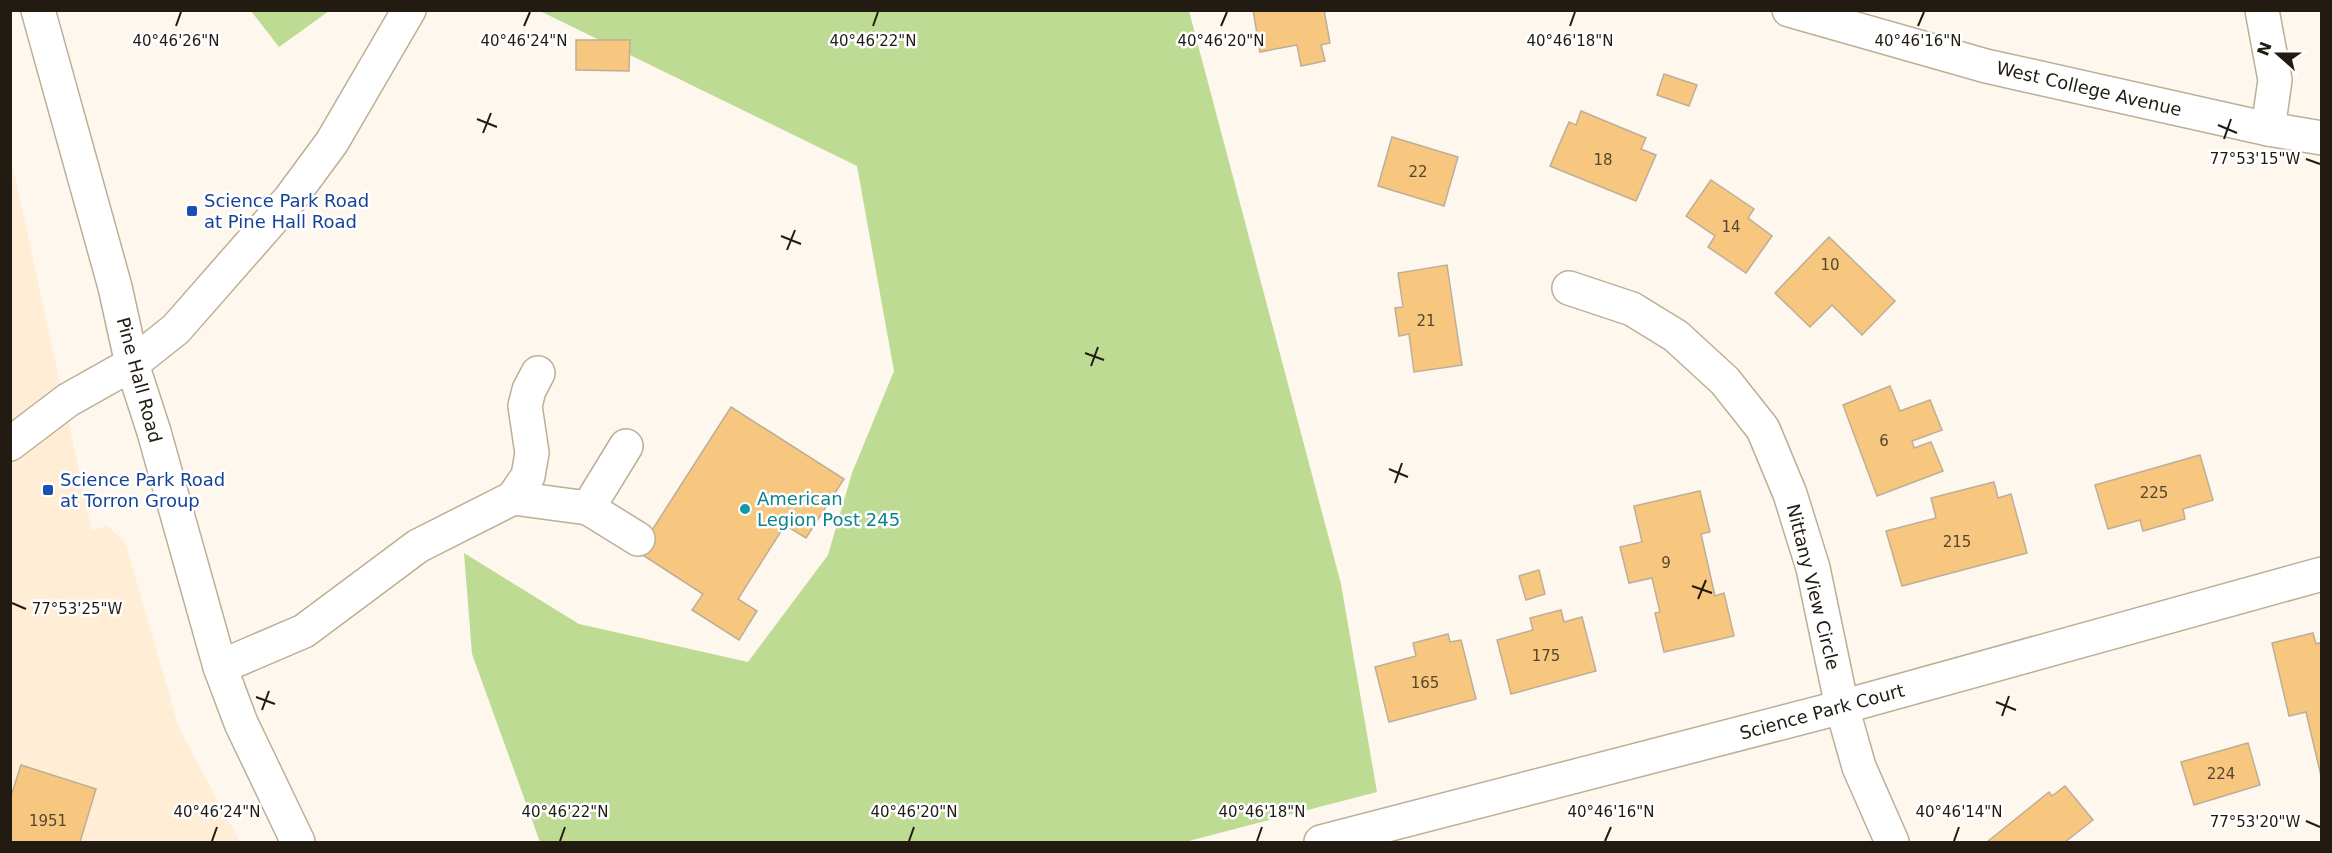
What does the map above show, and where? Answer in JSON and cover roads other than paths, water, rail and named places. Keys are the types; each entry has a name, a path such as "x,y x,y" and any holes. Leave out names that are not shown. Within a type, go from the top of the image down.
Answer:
{"street":[{"name":"Pine Hall Road","path":"38,10 115,287 132,364 154,432 220,667 241,723 298,843"},
{"path":"10,444 68,400 132,364 176,329 290,199 332,142 409,10"},
{"name":"West College Avenue","path":"1789,10 1986,66 2268,129 2322,138"},
{"path":"2262,10 2275,81 2268,129"},
{"name":"Nittany View Circle","path":"1569,288 1632,309 1676,336 1725,381 1763,429 1790,494 1813,568 1842,707 1859,767 1892,843"},
{"path":"220,667 304,631 418,546 513,498 528,476 531,453 525,406 529,390 538,373"},
{"path":"588,508 626,446"},
{"path":"513,498 588,508 638,539"},
{"name":"Science Park Court","path":"1322,843 1842,707 2322,574"}],"place":[{"name":"Science Park Road at Pine Hall Road","path":"192,211"},
{"name":"Science Park Road at Torron Group","path":"48,490"},
{"name":"American Legion Post 245","path":"745,509"}]}
